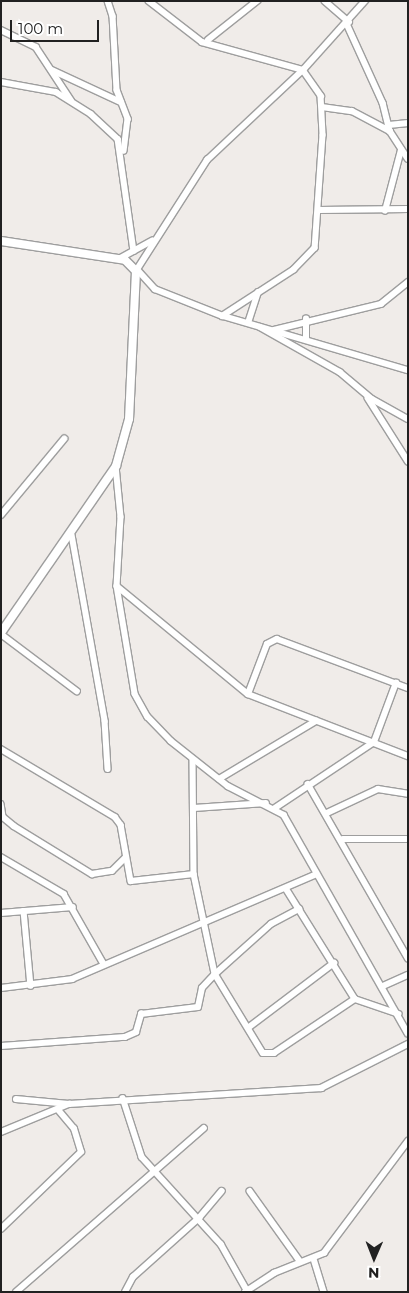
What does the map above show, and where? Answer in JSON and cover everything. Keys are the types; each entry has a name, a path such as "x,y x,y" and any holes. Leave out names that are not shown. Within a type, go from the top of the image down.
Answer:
{"street":[{"path":"108,1 121,102 128,119 123,155"},
{"path":"149,1 202,42 208,40 257,1"},
{"path":"326,1 348,23 390,128 401,150 408,159"},
{"path":"77,690 1,633 72,535 116,466 129,419 136,270 207,160 303,70 348,23 365,1"},
{"path":"1,30 30,41 52,70 72,102"},
{"path":"208,40 303,70 316,85 322,107 319,210 315,248 307,260 223,316"},
{"path":"52,70 121,102"},
{"path":"1,82 56,92 72,102 118,139 123,155 134,250"},
{"path":"322,107 352,111 390,128 408,123"},
{"path":"385,211 401,150"},
{"path":"319,210 385,211 408,209"},
{"path":"118,258 154,240"},
{"path":"1,241 131,261 136,270 155,289 223,316 408,370"},
{"path":"274,330 306,319 381,304 408,282"},
{"path":"248,323 258,294"},
{"path":"306,319 306,340"},
{"path":"259,326 271,337 340,372 364,392 408,419"},
{"path":"364,392 408,461"},
{"path":"1,515 64,439"},
{"path":"116,466 120,518 118,586 136,694 148,717 193,760 219,779 275,808 288,822 315,875 383,986 407,1030"},
{"path":"72,535 105,721 108,768"},
{"path":"118,586 248,694 408,756"},
{"path":"248,694 267,644 277,639 408,688"},
{"path":"275,808 308,784 374,742 396,683"},
{"path":"219,779 316,721"},
{"path":"1,750 115,817 121,825 125,858 131,881 194,874"},
{"path":"193,760 194,874 215,974 248,1028 269,1055 356,999"},
{"path":"308,784 343,839 408,958"},
{"path":"327,813 378,789 408,794"},
{"path":"194,808 241,809 267,803"},
{"path":"1,804 2,819 97,876 125,858"},
{"path":"343,839 406,839"},
{"path":"1,857 64,894 104,964"},
{"path":"1,988 72,980 204,920 287,890 315,875"},
{"path":"287,890 356,999 399,1014"},
{"path":"1,913 73,907"},
{"path":"1,1046 133,1035 141,1014 198,1007 202,988 215,974 272,924 299,909"},
{"path":"24,911 31,986"},
{"path":"248,1028 334,963"},
{"path":"383,986 408,976"},
{"path":"16,1099 69,1104 123,1098 321,1088 408,1044"},
{"path":"123,1098 135,1143 153,1170 199,1218 234,1260 247,1291 300,1261 314,1259 338,1240 408,1141"},
{"path":"1,1132 69,1104"},
{"path":"1,1229 81,1152 74,1129 58,1110"},
{"path":"16,1292 153,1170 204,1128"},
{"path":"125,1292 133,1277 199,1218 222,1191"},
{"path":"250,1191 300,1261"},
{"path":"314,1259 324,1292"}]}
